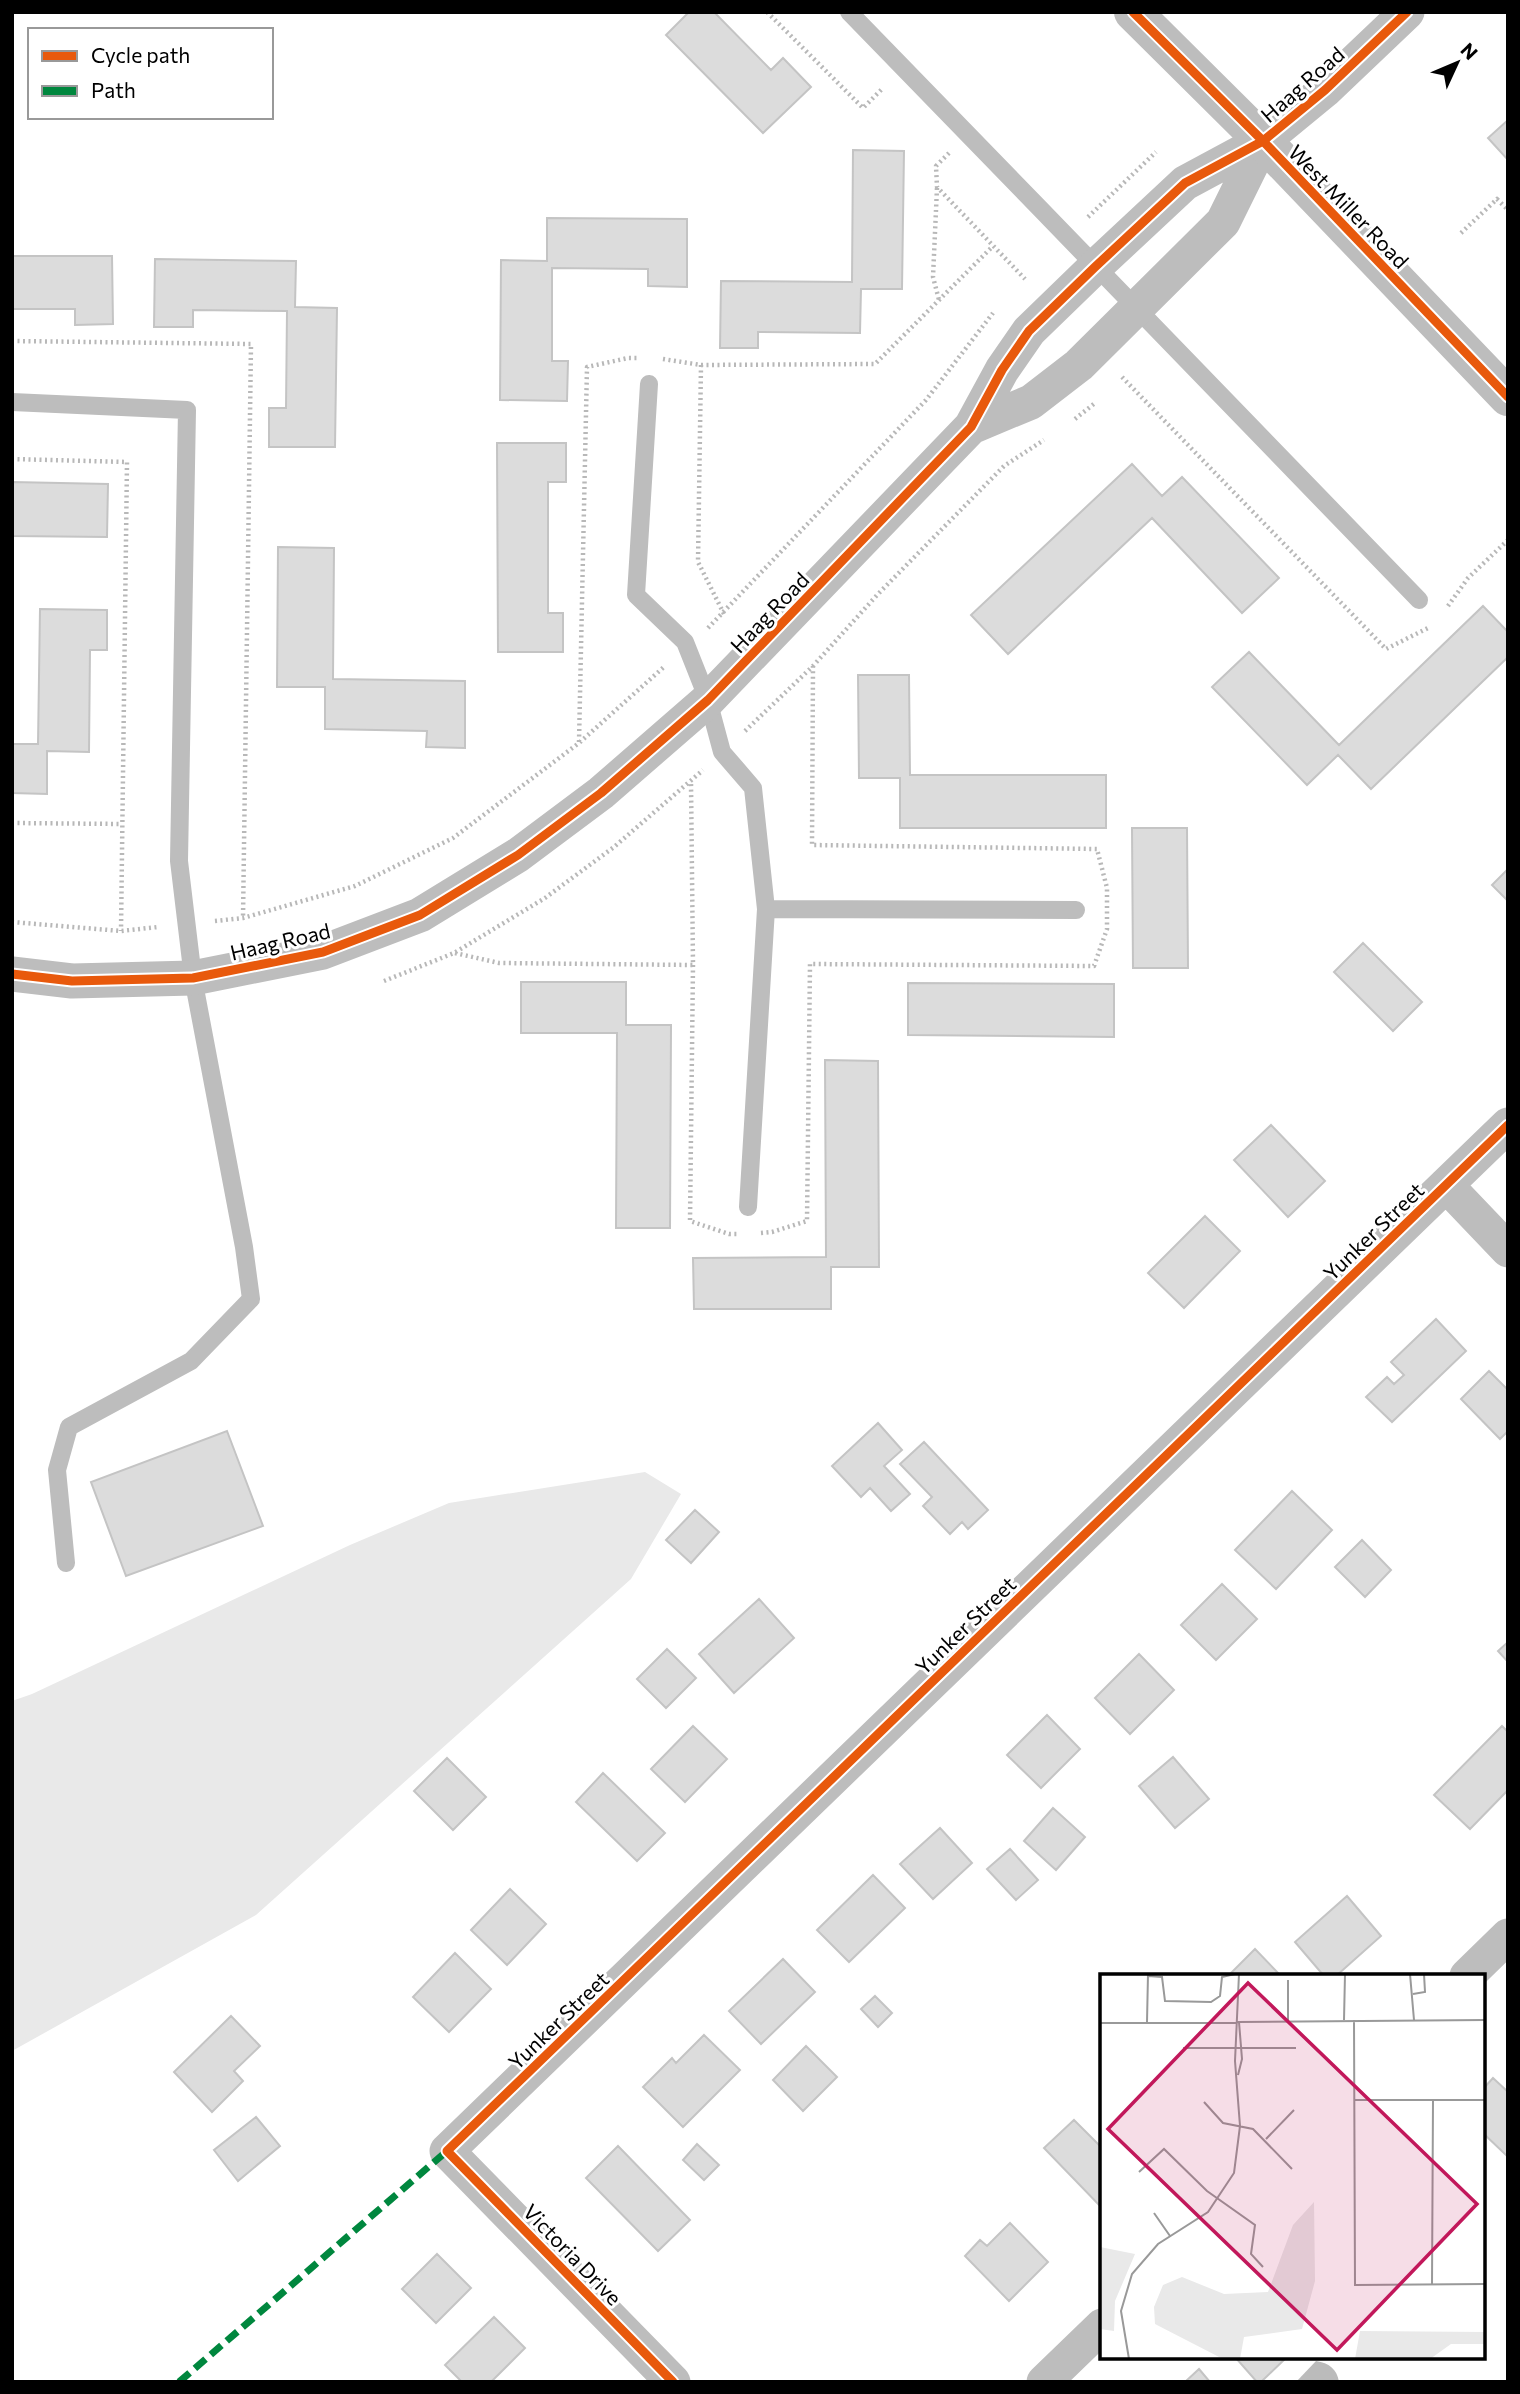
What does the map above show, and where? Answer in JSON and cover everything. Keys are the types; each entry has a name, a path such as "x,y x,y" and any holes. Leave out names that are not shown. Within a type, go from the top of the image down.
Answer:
{"street":[{"name":"West Miller Road","path":"1133,12 1263,141 1508,397"},
{"name":"Haag Road","path":"12,974 72,981 193,978 323,952 419,915 518,855 601,793 708,700 971,427 1002,370 1029,331 1096,267 1185,183 1263,141 1325,90 1407,12"},
{"name":"Haag Road","path":"971,427 1031,402 1079,365 1223,222 1263,141"},
{"name":"Yunker Street","path":"447,2151 1508,1125"},
{"path":"1446,1185 1508,1251"},
{"path":"1469,1974 1508,1936"},
{"name":"Victoria Drive","path":"447,2151 673,2382"},
{"path":"1044,2382 1100,2328"}],"lane":[{"path":"849,12 1419,600"},
{"path":"649,384 636,595 685,642 708,700 722,752 753,788 766,909 748,1207"},
{"path":"12,402 187,410 178,860 193,978 244,1247 251,1299 191,1362 69,1427 57,1470 66,1563"},
{"path":"766,909 1076,910"}],"path":[{"path":"767,12 863,108 886,84"},
{"path":"939,300 933,277 936,166 953,149"},
{"path":"937,187 1025,279"},
{"path":"1461,233 1497,199 1508,210"},
{"path":"701,365 875,364 993,246"},
{"path":"1114,385 1165,335"},
{"path":"1122,377 1387,649 1426,630 1435,620"},
{"path":"1067,424 1097,402"},
{"path":"384,981 454,953 545,898 614,847 691,782 813,666 878,594 1004,466 1046,438"},
{"path":"12,459 127,462 121,931"},
{"path":"1444,610 1468,578 1508,540"},
{"path":"751,1233 772,1232 807,1221 810,964 1094,966 1107,929 1107,888 1097,849 812,845 813,666"},
{"path":"691,782 693,965 690,1221 729,1234 740,1234"},
{"path":"12,823 122,824"},
{"path":"454,953 499,963 693,965"}],"shaded area":[{"path":"645,1472 681,1494 631,1579 256,1915 12,2051 12,1701 350,1545 449,1503"},
{"path":"1316,2361 1332,2367 1339,2382 1296,2382"}],"building":[{"path":"689,12 714,12 771,70 783,58 811,87 763,133 666,35"},
{"path":"1508,120 1508,160 1488,138"},
{"path":"853,150 904,151 902,289 861,289 860,333 758,332 758,348 720,348 721,281 852,282"},
{"path":"547,218 687,219 687,287 648,286 648,269 552,268 552,361 568,361 567,401 500,400 501,260 547,261"},
{"path":"12,256 112,256 113,324 75,325 75,309 12,309"},
{"path":"155,259 296,261 295,307 337,308 335,447 269,447 269,408 286,408 287,311 193,310 193,327 154,327"},
{"path":"497,443 566,443 566,482 548,482 548,613 563,613 563,652 498,652"},
{"path":"1132,464 1162,496 1182,477 1279,578 1242,613 1152,518 1008,654 971,615"},
{"path":"12,482 108,484 107,537 12,536"},
{"path":"278,547 334,548 333,679 465,681 465,748 426,747 427,731 325,729 325,687 277,687"},
{"path":"1483,606 1508,632 1508,657 1371,789 1338,755 1307,785 1212,687 1249,652 1339,745"},
{"path":"40,609 107,610 107,650 90,650 89,752 47,751 47,794 12,793 12,744 38,744"},
{"path":"858,675 909,675 910,775 1106,775 1106,828 900,828 900,778 859,778"},
{"path":"1132,828 1187,828 1188,968 1133,968"},
{"path":"1508,869 1508,901 1492,885"},
{"path":"1363,943 1422,1002 1393,1031 1334,972"},
{"path":"521,982 626,982 626,1025 671,1025 670,1228 616,1228 617,1033 521,1033"},
{"path":"908,983 1114,984 1114,1037 908,1035"},
{"path":"825,1060 878,1061 879,1267 831,1267 831,1309 694,1309 693,1258 826,1257"},
{"path":"1271,1125 1325,1181 1288,1217 1234,1160"},
{"path":"1205,1216 1240,1251 1184,1308 1148,1273"},
{"path":"1436,1319 1466,1351 1392,1422 1366,1397 1387,1377 1394,1384 1404,1375 1391,1362"},
{"path":"1489,1371 1508,1390 1508,1431 1500,1439 1461,1399"},
{"path":"878,1423 902,1450 884,1466 910,1494 891,1511 870,1488 861,1497 832,1466"},
{"path":"227,1431 263,1526 126,1576 91,1482"},
{"path":"924,1442 988,1510 968,1529 962,1522 950,1534 923,1506 932,1497 900,1464"},
{"path":"1292,1491 1332,1530 1276,1589 1235,1550"},
{"path":"695,1510 719,1532 691,1563 666,1540"},
{"path":"1362,1540 1391,1570 1365,1597 1335,1567"},
{"path":"1222,1584 1257,1619 1216,1660 1181,1625"},
{"path":"759,1599 794,1638 734,1693 699,1654"},
{"path":"1508,1642 1508,1662 1498,1651"},
{"path":"667,1649 696,1678 666,1708 637,1679"},
{"path":"1139,1654 1174,1690 1130,1734 1095,1698"},
{"path":"1047,1715 1080,1749 1041,1788 1007,1755"},
{"path":"693,1726 727,1759 685,1802 651,1769"},
{"path":"1502,1726 1508,1732 1508,1790 1470,1829 1434,1795"},
{"path":"1173,1757 1209,1799 1175,1828 1139,1786"},
{"path":"447,1758 486,1797 453,1830 414,1791"},
{"path":"603,1773 665,1833 637,1861 576,1802"},
{"path":"1053,1808 1085,1837 1056,1870 1024,1841"},
{"path":"940,1828 972,1863 933,1899 900,1864"},
{"path":"1010,1849 1038,1880 1016,1900 987,1869"},
{"path":"873,1875 905,1908 849,1962 817,1930"},
{"path":"510,1889 546,1924 507,1965 471,1930"},
{"path":"1347,1896 1381,1936 1338,1974 1322,1974 1295,1942"},
{"path":"1255,1949 1279,1974 1230,1974"},
{"path":"455,1953 491,1989 449,2032 413,1997"},
{"path":"783,1959 815,1992 761,2044 729,2011"},
{"path":"875,1996 892,2013 878,2027 861,2009"},
{"path":"231,2016 260,2046 234,2071 243,2081 212,2112 174,2072"},
{"path":"704,2035 740,2070 683,2127 643,2087 672,2058 676,2063"},
{"path":"806,2046 837,2077 803,2111 773,2080"},
{"path":"1493,2078 1508,2092 1507,2156 1485,2135 1485,2087"},
{"path":"256,2117 280,2146 238,2181 214,2150"},
{"path":"1074,2120 1100,2146 1100,2206 1044,2148"},
{"path":"697,2144 719,2165 704,2180 683,2160"},
{"path":"618,2146 690,2220 658,2251 586,2178"},
{"path":"1010,2223 1048,2262 1009,2301 965,2256 980,2240 987,2246"},
{"path":"437,2254 471,2288 436,2323 402,2289"},
{"path":"494,2317 525,2348 491,2382 462,2382 445,2365"},
{"path":"1237,2359 1285,2359 1261,2382 1257,2382"},
{"path":"1199,2369 1210,2382 1185,2382"}],"marked path":[{"path":"179,2382 447,2151"}],"cycle path":[{"path":"1133,12 1263,141 1508,397"},
{"path":"12,974 72,981 193,978 323,952 420,915 518,855 601,793 708,700 971,427 1002,370 1029,331 1095,267 1185,183 1263,141 1325,90 1407,12"},
{"path":"673,2382 447,2151 1508,1125"}]}
